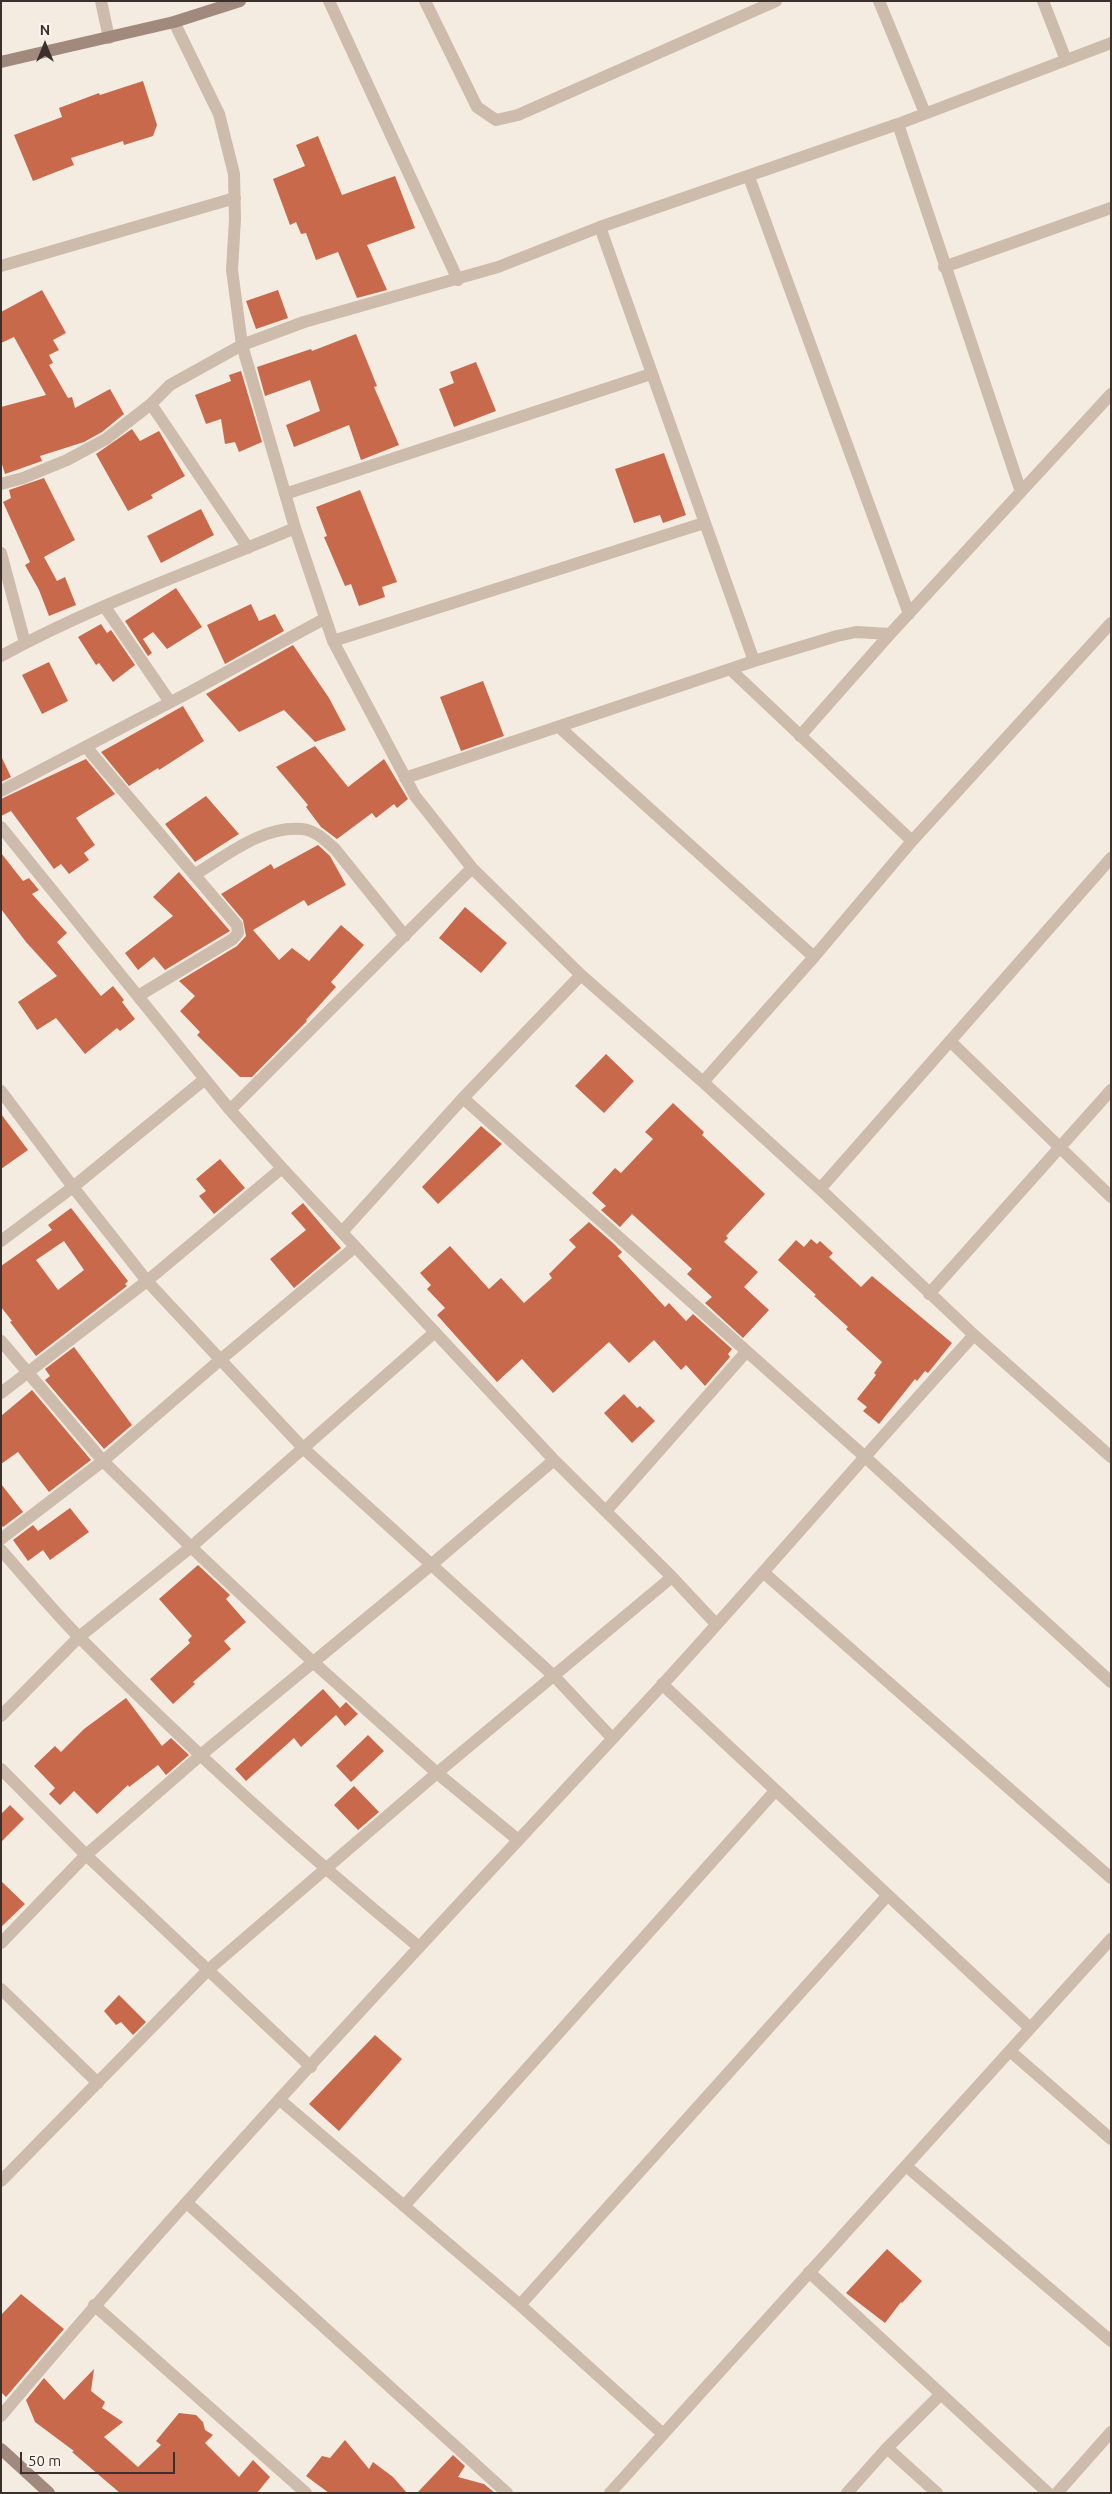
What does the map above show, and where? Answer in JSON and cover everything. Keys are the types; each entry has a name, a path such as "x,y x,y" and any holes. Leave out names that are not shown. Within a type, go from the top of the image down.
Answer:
{"main road":[{"path":"1,62 174,22 240,1"},
{"path":"1,2449 49,2493"}],"street":[{"path":"101,1 109,38"},
{"path":"329,1 458,280"},
{"path":"425,1 477,108 496,120 518,115 776,1"},
{"path":"879,1 925,113"},
{"path":"1043,1 1066,60"},
{"path":"174,22 219,114 234,174 232,270 242,345 295,528 324,619 332,641 405,778 425,809 472,868 581,976 703,1082 820,1189 929,1294 1111,1457"},
{"path":"1,484 23,478 67,460 106,438 151,404 170,385 242,345 304,322 458,280 498,267 600,227 898,124 1111,43"},
{"path":"898,124 944,267 1021,492"},
{"path":"749,177 909,614"},
{"path":"1,266 235,198"},
{"path":"944,267 1111,208"},
{"path":"600,227 754,661"},
{"path":"285,494 651,374"},
{"path":"800,736 890,634 1111,394"},
{"path":"151,404 248,548"},
{"path":"332,641 704,523"},
{"path":"1,656 25,643 105,607 295,528"},
{"path":"1,553 25,643"},
{"path":"105,607 170,702"},
{"path":"1,791 324,619"},
{"path":"703,1082 814,957 912,841 1111,623"},
{"path":"405,778 754,661 856,632 890,634"},
{"path":"730,669 912,841"},
{"path":"559,727 814,957"},
{"path":"86,747 237,925 238,933 233,939 138,996"},
{"path":"1,827 230,1110 282,1168 554,1460 672,1577 716,1624"},
{"path":"194,875 246,844 274,831 304,829 322,837 335,849 405,936"},
{"path":"820,1189 1111,858"},
{"path":"230,1110 472,868"},
{"path":"342,1232 463,1098 581,976"},
{"path":"951,1042 1111,1197"},
{"path":"1,1242 73,1187 205,1079"},
{"path":"929,1294 1111,1090"},
{"path":"1,1091 147,1281 303,1448 555,1677 612,1738"},
{"path":"463,1098 864,1456 1111,1682"},
{"path":"1,1393 28,1375 147,1281 282,1168"},
{"path":"1,1539 103,1461 355,1247"},
{"path":"1,1716 79,1637 191,1547 435,1332"},
{"path":"1,2416 94,2305 517,1839 662,1684 974,1335"},
{"path":"1,1341 103,1461 191,1547 313,1662 437,1773 517,1839"},
{"path":"606,1511 746,1352"},
{"path":"1,1943 86,1856 202,1754 431,1566 554,1460"},
{"path":"1,1550 79,1637 202,1754 325,1870 419,1947"},
{"path":"763,1572 1111,1878"},
{"path":"1,2182 208,1970 437,1773 555,1677 672,1577"},
{"path":"662,1684 775,1792 1030,2028"},
{"path":"1,1769 86,1856 310,2067"},
{"path":"404,2206 775,1792"},
{"path":"520,2305 887,1896"},
{"path":"610,2493 1111,1939"},
{"path":"1,1989 98,2082"},
{"path":"1010,2051 1111,2139"},
{"path":"280,2100 520,2305 663,2434"},
{"path":"906,2166 1111,2341"},
{"path":"187,2203 507,2493"},
{"path":"809,2272 1048,2493"},
{"path":"94,2305 306,2493"},
{"path":"847,2493 887,2448 941,2394"},
{"path":"1057,2493 1111,2432"},
{"path":"887,2448 937,2493"}],"building":[{"path":"143,81 157,125 153,136 124,145 123,141 71,158 74,165 33,181 14,135 62,117 59,108 99,93 100,95"},
{"path":"318,136 342,195 395,176 415,228 367,245 387,290 357,298 338,252 316,260 306,233 301,234 296,222 290,225 273,179 305,166 296,145"},
{"path":"42,290 66,333 53,340 59,350 49,355 53,363 49,365 68,398 72,397 75,408 110,389 124,414 102,432 84,442 40,456 42,461 5,474 1,461 1,407 46,395 14,337 1,343 1,312"},
{"path":"278,290 288,318 256,329 246,301"},
{"path":"356,334 377,386 374,387 399,445 361,460 349,425 294,447 286,425 320,411 310,380 265,396 257,367 311,349 312,351"},
{"path":"476,362 496,411 454,427 439,389 454,383 450,372"},
{"path":"241,371 262,442 239,452 235,442 225,444 221,419 206,424 195,395 231,381 229,375"},
{"path":"132,429 140,441 159,431 185,476 151,495 153,498 128,511 96,454"},
{"path":"664,453 686,515 663,523 660,515 634,523 615,469"},
{"path":"44,478 75,540 44,557 57,581 65,577 76,605 49,616 39,590 25,565 30,562 3,502 11,498 9,490"},
{"path":"360,490 397,582 382,587 385,597 359,606 351,584 345,586 324,537 327,536 316,507"},
{"path":"201,509 214,535 161,563 147,536"},
{"path":"176,588 202,627 167,649 153,632 143,639 152,653 148,656 125,621"},
{"path":"251,604 259,621 275,614 284,631 225,664 207,625"},
{"path":"101,624 107,633 111,630 135,665 113,682 99,663 96,665 78,637"},
{"path":"293,645 329,698 346,730 315,742 284,710 239,732 206,694"},
{"path":"49,662 68,701 42,714 22,675"},
{"path":"483,681 504,736 461,751 440,697"},
{"path":"183,706 204,741 159,770 158,768 129,786 101,752"},
{"path":"315,746 348,787 384,759 408,799 397,808 394,804 376,818 372,813 337,839 321,827 306,807 308,805 276,767"},
{"path":"1,756 11,777 1,782"},
{"path":"86,759 115,794 76,818 95,845 84,853 89,860 69,874 61,864 54,869 11,811 1,816 1,799"},
{"path":"206,796 239,834 195,862 165,824"},
{"path":"318,845 330,856 346,885 308,906 304,900 253,930 279,960 292,948 309,961 341,925 364,945 331,982 336,987 307,1021 252,1077 240,1077 197,1035 200,1032 180,1011 195,996 179,981 237,946 246,936 243,920 221,894 271,864 274,869"},
{"path":"1,853 23,881 29,878 39,890 32,894 67,933 57,942 101,996 113,986 135,1019 120,1031 117,1028 85,1054 56,1018 37,1030 18,1002 57,976 26,942 1,909"},
{"path":"179,872 230,931 165,970 154,957 138,970 125,953 173,916 153,897"},
{"path":"465,907 507,943 481,973 439,938"},
{"path":"606,1054 634,1081 604,1113 575,1086"},
{"path":"673,1103 704,1132 702,1135 765,1194 726,1236 728,1238 724,1242 758,1272 744,1287 769,1310 743,1338 705,1303 712,1297 687,1274 692,1269 632,1214 620,1227 601,1210 606,1206 592,1193 615,1168 621,1173 653,1139 645,1132"},
{"path":"1,1114 28,1150 1,1169"},
{"path":"481,1126 502,1144 438,1204 422,1187"},
{"path":"220,1159 245,1188 214,1214 199,1196 206,1191 196,1179"},
{"path":"303,1203 341,1248 294,1288 270,1259 306,1230 291,1213"},
{"path":"71,1208 128,1281 125,1284 127,1286 36,1356 1,1307 1,1266 52,1230 48,1225","holes":["64,1241 84,1270 58,1290 36,1260"]},
{"path":"589,1222 622,1252 618,1256 665,1307 669,1303 686,1321 693,1314 732,1349 728,1354 730,1357 705,1386 686,1365 681,1370 654,1340 629,1363 609,1342 553,1393 522,1359 497,1382 437,1315 445,1308 427,1289 431,1285 420,1273 450,1246 489,1289 501,1278 524,1303 552,1278 549,1274 576,1247 569,1240"},
{"path":"811,1239 817,1244 820,1241 833,1253 829,1257 861,1287 872,1276 952,1343 928,1373 925,1371 917,1381 915,1379 879,1424 863,1411 867,1407 857,1399 876,1375 874,1373 882,1362 846,1329 848,1327 778,1260 796,1240 804,1247"},
{"path":"74,1347 132,1425 104,1449 45,1380 50,1376 45,1369"},
{"path":"32,1390 91,1460 49,1492 18,1452 1,1464 1,1416"},
{"path":"624,1394 637,1408 640,1406 655,1421 632,1443 604,1413"},
{"path":"1,1484 23,1512 3,1527 1,1525"},
{"path":"70,1508 89,1532 50,1560 43,1550 28,1561 13,1540 33,1525 38,1531"},
{"path":"198,1565 230,1595 226,1599 246,1622 224,1641 231,1649 193,1682 195,1684 173,1704 150,1679 190,1643 188,1640 192,1636 159,1599"},
{"path":"323,1689 340,1708 346,1702 358,1714 345,1726 336,1715 301,1747 294,1738 246,1781 235,1769"},
{"path":"126,1698 162,1746 171,1738 189,1755 166,1775 158,1765 129,1787 128,1785 97,1814 74,1791 60,1805 49,1794 55,1788 34,1766 55,1746 61,1752 84,1729"},
{"path":"368,1735 384,1751 351,1782 336,1766"},
{"path":"354,1786 379,1812 358,1830 334,1805"},
{"path":"10,1805 24,1819 1,1842 1,1814"},
{"path":"1,1881 25,1904 1,1927"},
{"path":"119,1995 146,2022 133,2035 121,2022 116,2025 104,2011"},
{"path":"375,2035 402,2059 339,2131 309,2104"},
{"path":"887,2249 922,2281 901,2302 885,2323 846,2293"},
{"path":"21,2294 64,2329 6,2397 1,2392 1,2315"},
{"path":"94,2369 91,2391 105,2402 102,2408 123,2422 104,2437 138,2467 161,2445 156,2441 179,2413 196,2415 203,2422 205,2430 213,2435 205,2443 239,2477 253,2460 270,2477 257,2493 120,2493 72,2452 74,2451 35,2422 26,2400 44,2378 64,2400"},
{"path":"345,2440 369,2469 373,2462 393,2477 407,2493 329,2493 306,2476 322,2456 330,2458"},
{"path":"453,2455 465,2466 458,2477 484,2484 495,2493 417,2493"}]}
